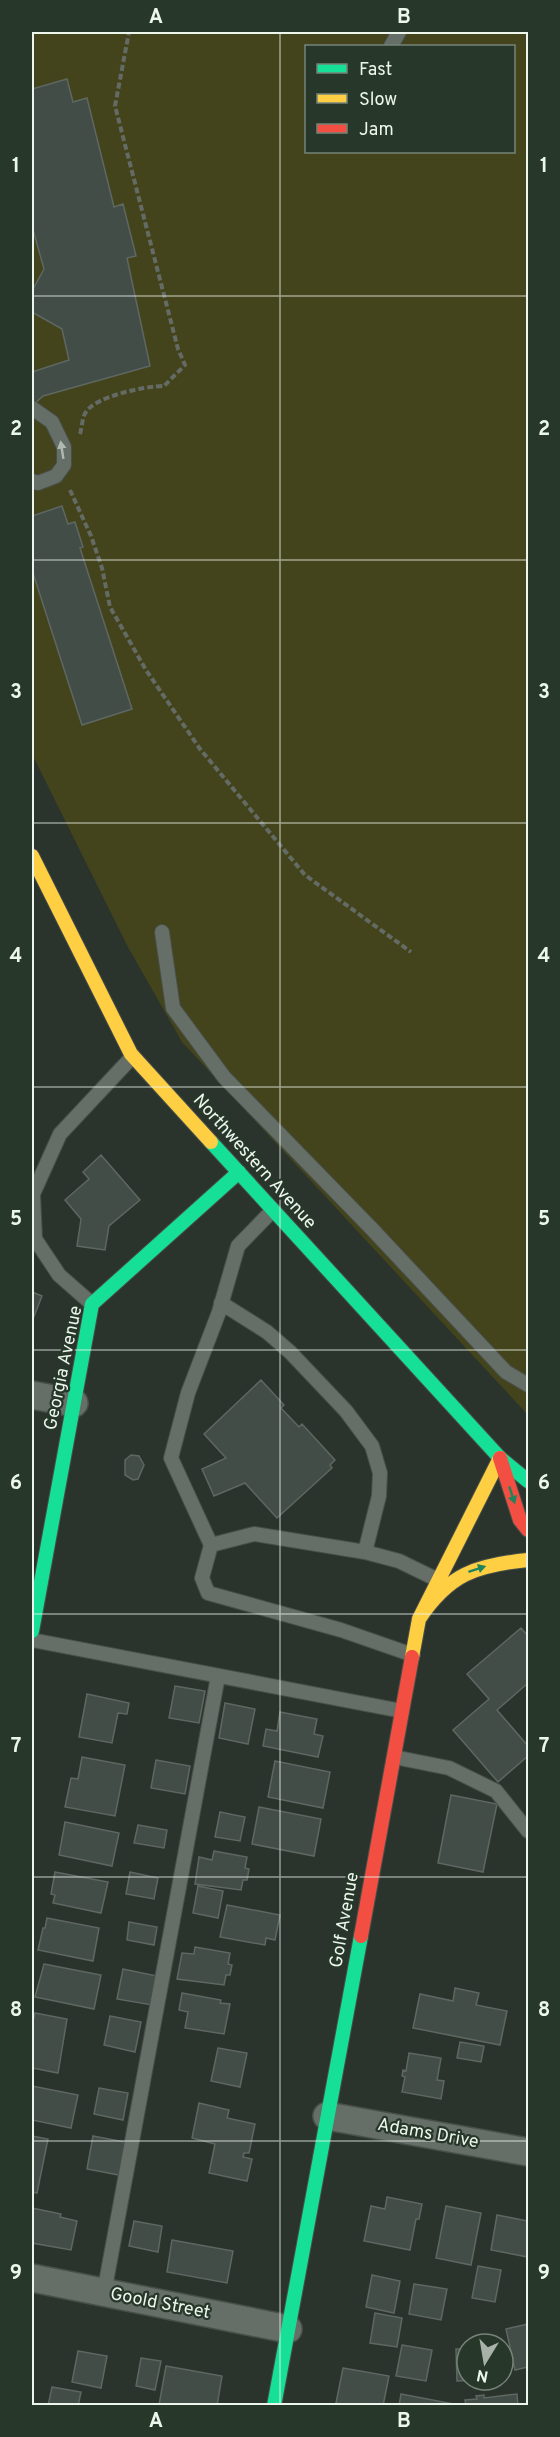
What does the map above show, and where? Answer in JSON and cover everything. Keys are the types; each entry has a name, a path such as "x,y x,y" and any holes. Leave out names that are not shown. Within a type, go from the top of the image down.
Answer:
{"street":[{"name":"Northwestern Avenue","path":"32,856 134,1056 500,1458 528,1481"},
{"name":"Georgia Avenue","path":"32,1632 92,1304 238,1172"},
{"path":"32,1395 74,1403"},
{"name":"Northwestern Avenue","path":"500,1458 520,1520 528,1530"},
{"name":"Golf Avenue","path":"274,2406 419,1620 500,1458"},
{"path":"419,1620 437,1593 460,1575 484,1566 528,1560"},
{"name":"Adams Drive","path":"327,2116 528,2152"},
{"name":"Goold Street","path":"32,2278 288,2329"}],"lane":[{"path":"32,408 52,422 64,447 64,465 56,476 38,483 32,481"},
{"path":"162,932 173,1008 224,1077 372,1229 506,1372 528,1386"},
{"path":"92,1304 59,1275 35,1239 33,1194 60,1134 134,1056"},
{"path":"273,1210 238,1246 221,1303 188,1393 171,1458 211,1545 202,1578 208,1593 341,1630 413,1655"},
{"path":"221,1303 267,1332 290,1352 346,1411 372,1446 380,1473 379,1496 365,1552"},
{"path":"211,1545 254,1534 365,1552 399,1561 439,1580"},
{"path":"32,1640 402,1711"},
{"path":"104,2293 219,1676"},
{"path":"394,1757 449,1768 496,1791 528,1831"}],"path":[{"path":"80,435 84,413 94,403 149,386 164,386 185,365 178,349 115,106 129,32"},
{"path":"67,484 92,536 102,568 110,607 146,670 200,749 304,875 411,952"}],"shaded area":[{"path":"32,32 528,32 528,1415 182,1042 128,947 32,754"}],"building":[{"path":"67,79 73,102 87,98 114,207 123,204 136,256 127,258 150,366 43,396 32,406 32,372 69,360 62,329 32,312 32,291 44,269 32,226 32,89"},
{"path":"62,506 68,524 75,522 83,547 80,548 132,709 82,725 32,570 32,516"},
{"path":"101,1155 140,1200 109,1226 105,1250 77,1246 81,1219 65,1200 89,1179 83,1172"},
{"path":"32,1292 42,1296 33,1319 32,1318"},
{"path":"261,1380 284,1405 281,1408 299,1427 302,1424 335,1460 330,1465 332,1468 277,1518 245,1483 214,1496 202,1469 226,1458 204,1434"},
{"path":"131,1455 139,1456 144,1465 138,1479 133,1480 125,1475 125,1460"},
{"path":"521,1628 528,1636 528,1683 497,1710 528,1746 528,1756 498,1782 453,1730 489,1699 467,1674"},
{"path":"175,1686 205,1691 199,1723 169,1718"},
{"path":"87,1694 129,1703 127,1714 118,1713 112,1743 79,1737"},
{"path":"225,1703 255,1709 248,1744 219,1738"},
{"path":"280,1712 317,1719 314,1734 323,1736 318,1757 263,1746 266,1729 277,1731"},
{"path":"82,1757 125,1765 115,1816 65,1807 71,1778 78,1779"},
{"path":"156,1760 190,1766 185,1794 151,1788"},
{"path":"275,1761 330,1772 323,1808 268,1797"},
{"path":"451,1795 497,1804 483,1872 438,1863"},
{"path":"259,1807 321,1819 314,1856 252,1844"},
{"path":"220,1812 245,1817 240,1841 215,1837"},
{"path":"65,1822 119,1833 112,1866 59,1855"},
{"path":"138,1825 167,1830 164,1848 134,1843"},
{"path":"214,1851 247,1857 245,1868 249,1869 247,1880 243,1880 241,1890 195,1884 199,1857 212,1860"},
{"path":"55,1872 108,1882 101,1913 53,1903 55,1895 51,1894"},
{"path":"130,1872 158,1878 154,1899 126,1894"},
{"path":"198,1886 223,1891 218,1918 193,1913"},
{"path":"227,1905 280,1915 275,1940 266,1938 265,1945 220,1937"},
{"path":"47,1918 99,1928 93,1961 38,1950"},
{"path":"129,1922 157,1927 154,1945 127,1940"},
{"path":"195,1947 230,1953 228,1964 232,1965 230,1975 226,1975 224,1985 177,1979 182,1953 194,1954"},
{"path":"44,1964 101,1975 94,2009 35,1997"},
{"path":"123,1969 157,1976 152,2005 117,1999"},
{"path":"455,1988 479,1993 476,2005 507,2011 500,2045 413,2028 420,1994 453,2001"},
{"path":"182,1993 221,2000 220,2003 230,2004 224,2034 185,2028 188,2012 179,2010"},
{"path":"35,2013 67,2019 58,2073 32,2068 32,2025"},
{"path":"110,2016 141,2022 135,2052 104,2045"},
{"path":"460,2042 484,2046 481,2062 457,2058"},
{"path":"218,2048 247,2053 240,2087 211,2081"},
{"path":"409,2053 441,2058 437,2080 444,2081 441,2099 402,2092 405,2077 402,2076 403,2070 406,2071"},
{"path":"32,2086 78,2095 71,2128 32,2120"},
{"path":"99,2088 128,2093 123,2120 94,2114"},
{"path":"199,2103 229,2110 227,2118 255,2124 249,2153 244,2153 243,2157 252,2159 247,2181 209,2173 215,2144 192,2138"},
{"path":"32,2136 48,2139 37,2193 32,2192"},
{"path":"93,2136 125,2142 119,2175 87,2169"},
{"path":"387,2197 422,2204 419,2219 416,2219 410,2250 364,2241 371,2206 385,2209"},
{"path":"446,2206 481,2213 471,2265 436,2258"},
{"path":"32,2208 61,2214 60,2217 77,2221 71,2250 32,2243"},
{"path":"497,2215 528,2221 528,2257 491,2250"},
{"path":"134,2221 162,2226 158,2252 129,2246"},
{"path":"172,2240 233,2251 227,2283 167,2272"},
{"path":"478,2266 501,2270 495,2302 472,2298"},
{"path":"372,2275 400,2281 394,2313 366,2307"},
{"path":"414,2284 447,2289 441,2320 409,2314"},
{"path":"375,2313 402,2318 397,2347 370,2343"},
{"path":"528,2324 528,2367 515,2370 515,2332 507,2332 506,2329"},
{"path":"402,2345 432,2350 426,2381 396,2376"},
{"path":"78,2351 107,2356 101,2388 72,2382"},
{"path":"141,2358 161,2361 155,2390 136,2386"},
{"path":"166,2366 222,2376 217,2406 159,2405"},
{"path":"343,2368 389,2376 383,2406 350,2406 336,2403"},
{"path":"52,2387 81,2392 78,2406 48,2406"},
{"path":"401,2394 454,2404 454,2406 399,2406"},
{"path":"517,2394 518,2406 466,2406 465,2400 477,2399 476,2396 484,2395 484,2398"}],"traffic: fast":[{"path":"211,1142 500,1458 528,1481"},
{"path":"32,1631 92,1304 239,1172"},
{"path":"274,2406 361,1936"}],"traffic: slow":[{"path":"32,856 131,1054 211,1142"},
{"path":"412,1657 419,1619 500,1458"},
{"path":"419,1619 441,1592 465,1574 493,1565 528,1560"}],"traffic: jam":[{"path":"500,1458 520,1520 528,1530"},
{"path":"361,1936 412,1657"}]}
